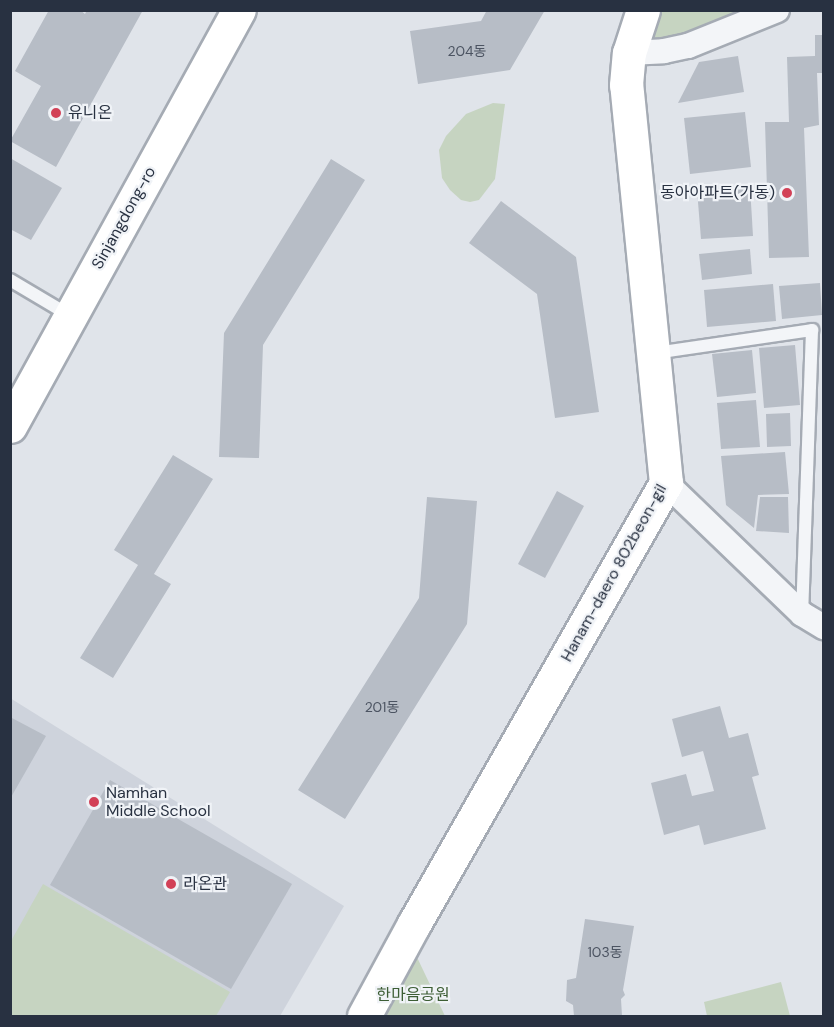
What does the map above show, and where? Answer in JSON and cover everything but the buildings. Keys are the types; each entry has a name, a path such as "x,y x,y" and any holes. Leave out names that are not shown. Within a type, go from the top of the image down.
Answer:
{"street":[{"name":"Sinjangdong-ro","path":"10,426 239,10"},
{"name":"Hanam-daero 802beon-gil","path":"364,1017 414,924 666,483 626,85 629,52 643,10"},
{"path":"629,52 664,51 688,46 777,10"},
{"path":"666,483 802,614 824,627"}],"lane":[{"path":"10,280 70,316"},
{"path":"653,353 812,330 802,614"}],"shaded area":[{"name":"Namhan Middle School","path":"10,698 344,906 280,1016 11,1016"}],"green space":[{"path":"643,11 777,11 629,53"},
{"path":"493,103 505,104 495,179 479,200 470,202 461,200 442,178 439,150 446,136 466,114"},
{"path":"43,884 230,992 216,1016 11,1016 11,941"},
{"name":"한마음공원","path":"414,951 445,1016 378,1016"},
{"path":"781,982 790,1016 707,1016 704,1002"}],"place":[{"name":"유니온","path":"56,113"},
{"name":"동아아파트(가동)","path":"787,193"},
{"name":"Namhan Middle School","path":"94,802"},
{"name":"라온관","path":"171,884"}]}
